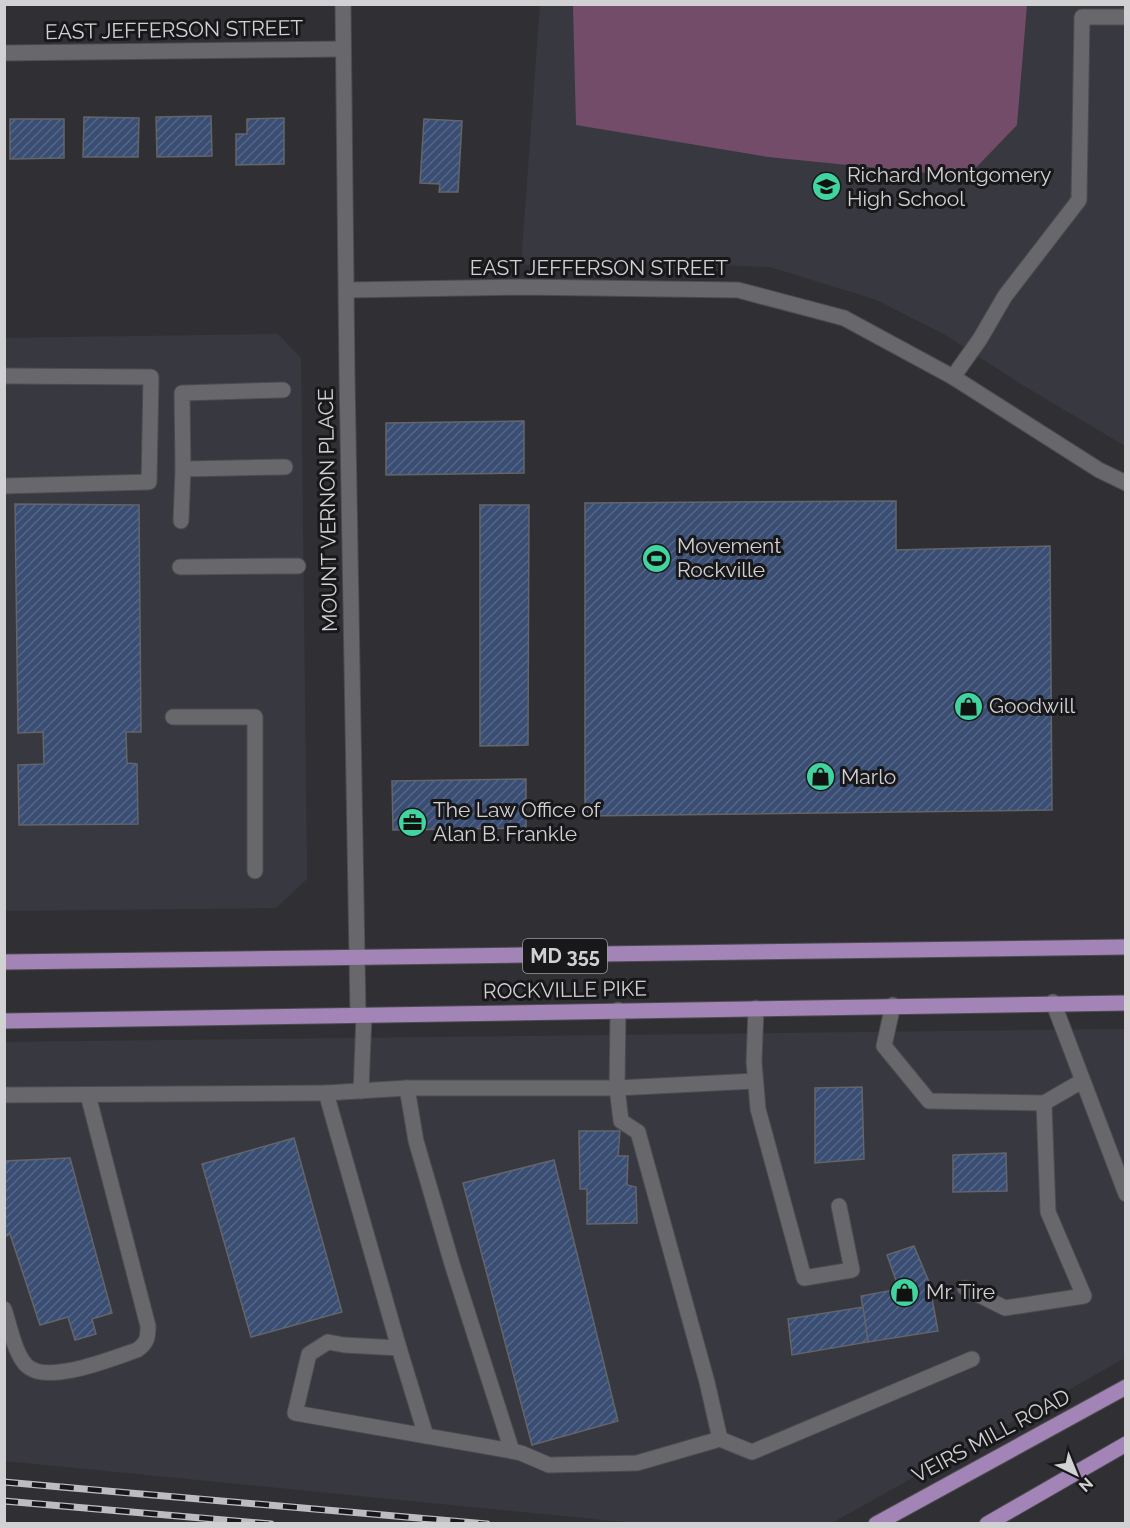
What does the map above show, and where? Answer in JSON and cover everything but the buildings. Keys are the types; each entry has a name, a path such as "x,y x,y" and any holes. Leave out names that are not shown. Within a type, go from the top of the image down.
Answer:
{"main road":[{"name":"ROCKVILLE PIKE","path":"4,962 1125,947"},
{"name":"ROCKVILLE PIKE","path":"4,1021 1125,1002"},
{"name":"VEIRS MILL ROAD","path":"876,1524 1125,1387"},
{"path":"991,1521 1125,1444"}],"street":[{"name":"MOUNT VERNON PLACE","path":"343,4 357,959 361,1015 361,1091"},
{"path":"953,377 980,339 1005,296 1079,200 1082,17 1125,17"},
{"name":"EAST JEFFERSON STREET","path":"4,53 343,49"},
{"name":"EAST JEFFERSON STREET","path":"347,290 519,287 738,290 844,318 953,377 1099,470 1125,483"},
{"path":"4,376 151,377 149,482 4,486"},
{"path":"181,521 182,393 283,390"},
{"path":"183,469 285,467"},
{"path":"180,567 298,566"},
{"path":"173,717 255,717 255,871"},
{"path":"1053,1002 1123,1184"},
{"path":"893,1005 884,1046 929,1101 1044,1103 1082,1081"},
{"path":"756,1008 754,1062 758,1109 804,1278 852,1270 839,1206"},
{"path":"618,1011 618,1088 621,1121 638,1132 707,1382 720,1439"},
{"path":"4,1095 326,1093 407,1088 618,1088 755,1081"},
{"path":"407,1088 416,1141 512,1451"},
{"path":"326,1093 426,1436"},
{"path":"4,1309 20,1356 27,1366 36,1372 65,1372 137,1350 145,1344 148,1337 148,1326 88,1095"},
{"path":"964,1288 1005,1308 1084,1296 1048,1212 1044,1103"},
{"path":"399,1348 328,1342 309,1354 295,1413 512,1451 549,1465 637,1463 720,1439 752,1452 972,1359"}],"shaded area":[{"name":"Richard Montgomery High School","path":"540,5 1125,5 1125,446 1021,384 947,336 877,300 770,267 611,261 521,265"},
{"path":"573,5 1027,5 1017,125 967,177 768,157 576,125"},
{"path":"278,334 301,358 307,879 276,908 5,911 4,338"},
{"path":"1125,1029 1125,1358 832,1523 635,1523 5,1461 4,1042"}],"railway":[{"path":"4,1482 487,1524"},
{"path":"4,1501 271,1524"}],"place":[{"name":"Richard Montgomery High School","path":"826,187"},
{"name":"Movement Rockville","path":"656,558"},
{"name":"Goodwill","path":"968,706"},
{"name":"Marlo","path":"820,777"},
{"name":"The Law Office of Alan B. Frankle","path":"412,822"},
{"name":"Mr. Tire","path":"905,1292"}]}
